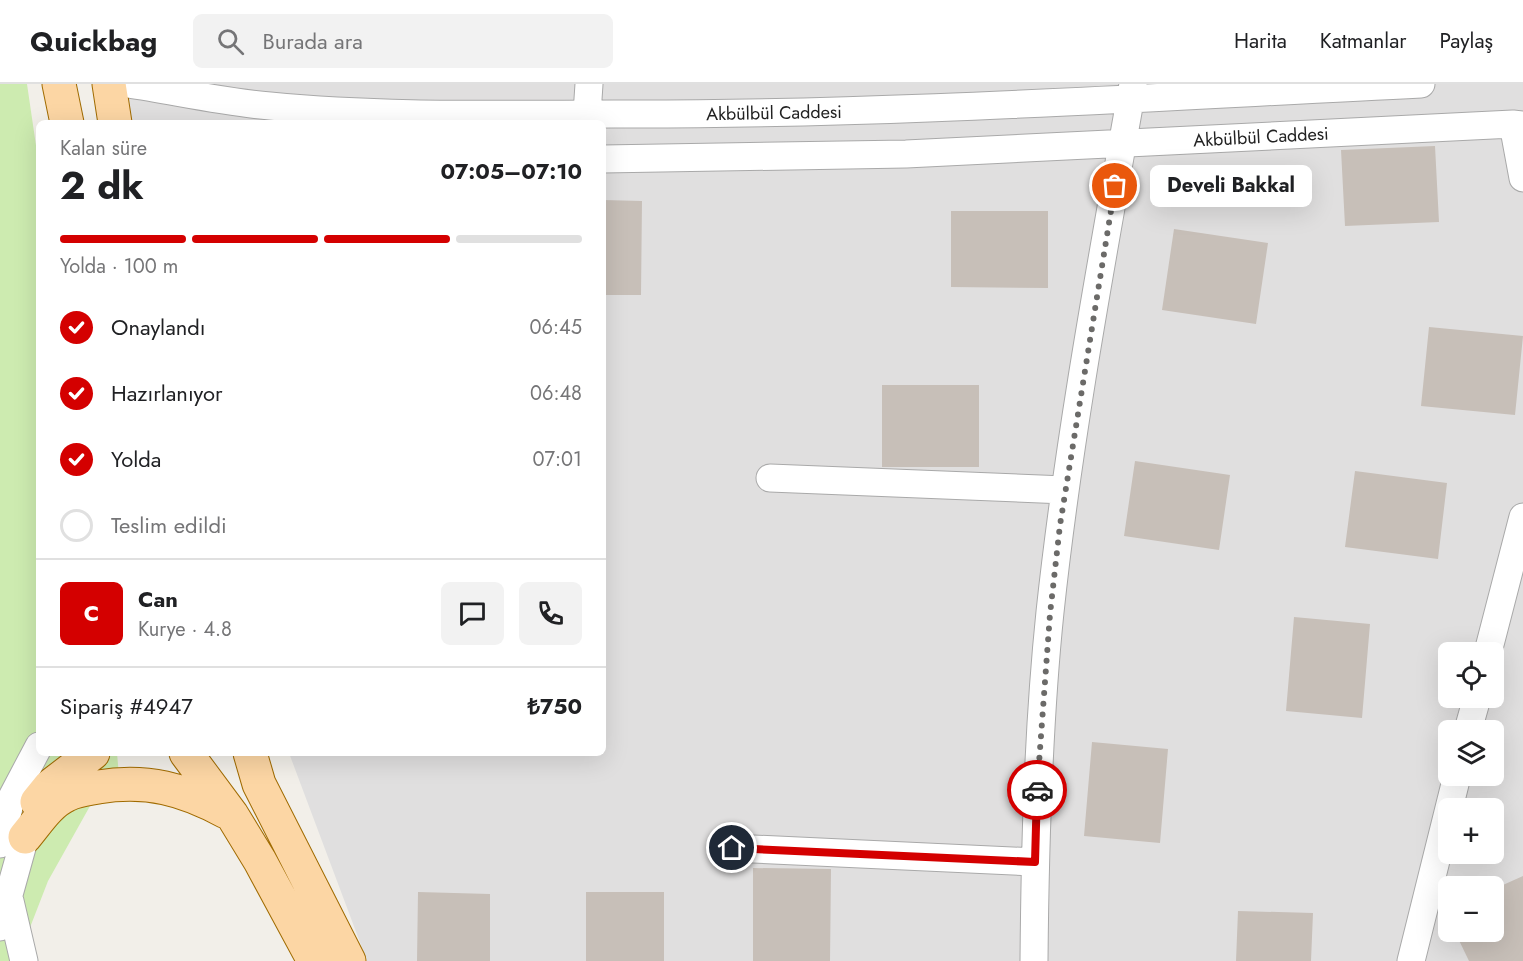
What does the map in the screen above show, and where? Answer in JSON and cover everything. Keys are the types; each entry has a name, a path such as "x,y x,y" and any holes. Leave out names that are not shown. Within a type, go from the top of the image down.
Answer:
{"main road":[{"path":"60,84 66,120"},
{"path":"109,84 115,120"},
{"path":"12,841 50,786 89,756"},
{"path":"188,756 232,815 260,861 314,961"},
{"path":"251,756 259,784 349,961"},
{"path":"12,841 67,795 121,783 180,790 197,796 232,815"}],"street":[{"name":"Akbülbül Caddesi","path":"128,84 267,106 427,115 762,114 1132,91 1421,84"},
{"path":"587,114 589,84"},
{"path":"1034,961 1035,862 1042,705 1050,614 1065,490 1132,91"},
{"name":"Akbülbül Caddesi","path":"606,159 906,154 1518,125"},
{"path":"1518,125 1523,178"},
{"path":"770,478 1065,490"},
{"path":"1491,642 1523,517"},
{"path":"0,927 9,895 12,841 11,799 36,752"},
{"path":"1411,961 1455,786"},
{"path":"732,848 1035,862"},
{"path":"9,895 24,961"}],"shaded area":[{"path":"117,84 1523,84 1523,961 367,961 290,756 606,756 606,120 123,120"}],"green space":[{"path":"0,84 27,84 36,146 36,756 117,756 121,799 90,806 48,881 17,961 0,961"}],"building":[{"path":"1435,146 1439,222 1345,226 1341,150"},
{"path":"606,200 642,201 641,295 606,295"},
{"path":"951,211 1048,211 1048,288 951,287"},
{"path":"1174,229 1268,243 1256,324 1162,310"},
{"path":"1429,327 1523,336 1515,415 1421,406"},
{"path":"882,385 979,385 979,467 882,467"},
{"path":"1135,461 1230,475 1219,550 1124,536"},
{"path":"1355,471 1447,483 1438,559 1345,547"},
{"path":"1294,617 1370,624 1362,718 1286,711"},
{"path":"1092,742 1168,749 1160,843 1084,836"},
{"path":"753,868 831,869 830,961 753,961"},
{"path":"1523,876 1523,961 1469,961 1460,942 1504,942 1504,885"},
{"path":"418,892 490,894 490,961 417,961"},
{"path":"586,892 664,892 664,961 586,961"},
{"path":"1238,911 1313,913 1311,961 1236,961"}],"way so far":[{"path":"1037,790 1042,705 1060,525 1115,186"}],"place":[{"name":"Develi Bakkal","path":"1115,186"}],"route":[{"path":"732,848 1035,862 1037,790"}]}
